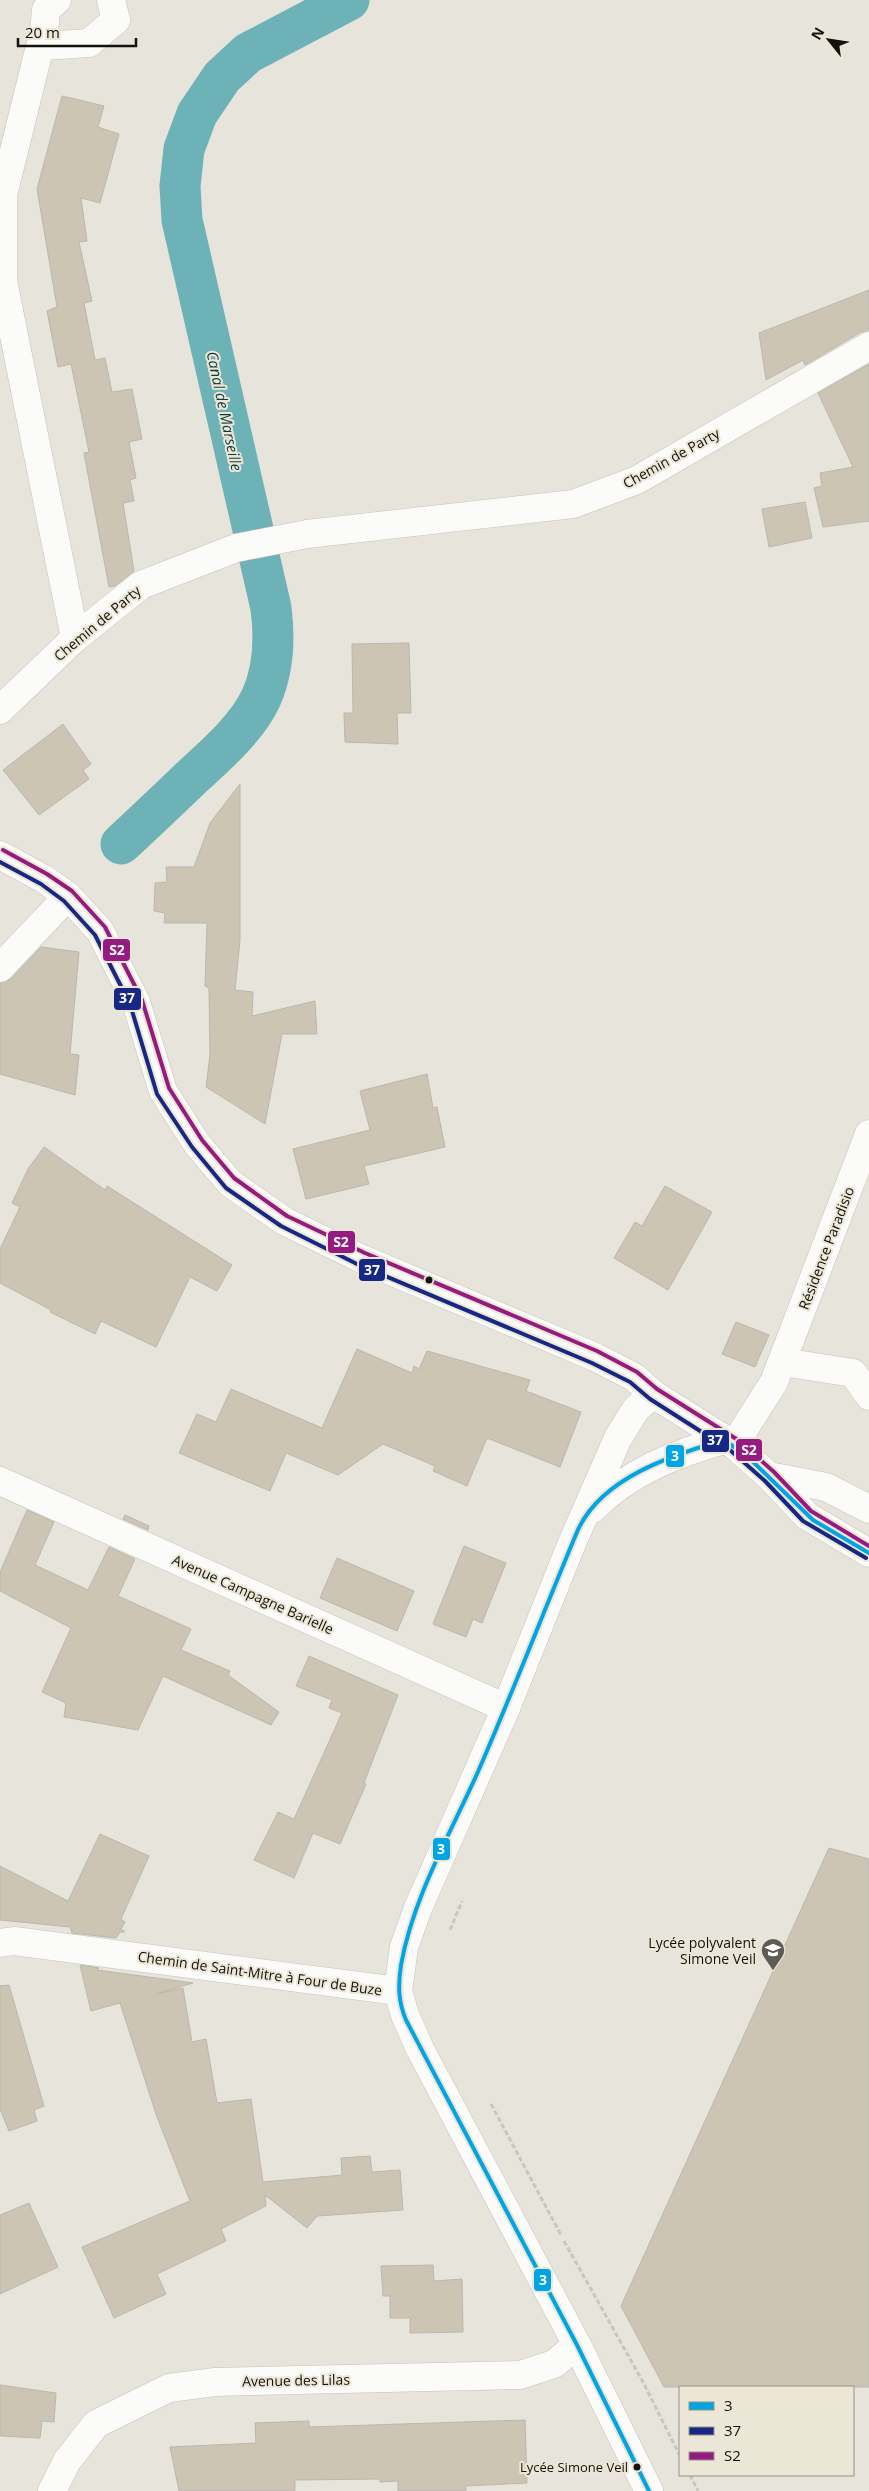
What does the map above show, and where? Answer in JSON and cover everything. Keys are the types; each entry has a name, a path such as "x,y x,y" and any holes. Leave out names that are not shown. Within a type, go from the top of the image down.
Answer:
{"street":[{"path":"57,0 46,10 42,46 40,46 3,196 3,281 75,638"},
{"path":"42,46 89,43 116,20 111,0"},
{"name":"Chemin de Party","path":"0,710 75,638 141,585 236,548 307,534 573,504 637,480 869,346"},
{"path":"0,855 44,879 68,896 100,931 136,1002 163,1091 196,1144 230,1183 284,1222 362,1259 595,1357 634,1377 653,1394 729,1443 769,1476 807,1516 869,1553"},
{"path":"0,968 68,896"},
{"name":"Résidence Paradisio","path":"729,1443 774,1382 869,1134"},
{"path":"783,1362 853,1373 869,1396"},
{"name":"Chemin de Saint-Mitre à Four de Buze","path":"0,1943 14,1941 398,1991 404,1947 418,1908 506,1708 572,1542 618,1438 636,1409 653,1394"},
{"name":"Chemin de Saint-Mitre à Four de Buze","path":"585,1516 611,1490 636,1474 694,1448 729,1443"},
{"path":"769,1476 826,1487 869,1509"},
{"name":"Avenue Campagne Barielle","path":"0,1481 506,1708"},
{"path":"398,1991 404,2015 420,2049 577,2345 649,2491"},
{"name":"Avenue des Lilas","path":"52,2491 67,2461 96,2424 169,2388 215,2382 520,2375 554,2364 577,2345"}],"path":[{"path":"490,2102 597,2301 643,2382 679,2454"},
{"path":"690,2476 698,2491"}],"building":[{"path":"62,96 104,106 98,127 119,134 100,203 81,198 87,241 79,242 92,301 84,303 95,360 105,358 112,392 132,389 142,439 129,442 136,478 130,480 134,501 123,503 134,571 115,586 109,587 84,453 89,452 71,364 58,367 47,311 57,307 37,189"},
{"path":"869,290 869,330 861,332 805,365 803,360 766,380 759,333"},
{"path":"869,364 869,521 823,527 814,488 822,486 820,473 853,467 818,393"},
{"path":"805,502 812,538 769,547 762,509"},
{"path":"409,643 411,713 397,713 398,744 345,742 344,713 353,713 352,644"},
{"path":"63,724 91,764 83,770 89,779 39,815 3,770"},
{"path":"240,784 240,940 235,990 253,992 252,1016 315,1001 317,1034 282,1034 265,1124 206,1087 210,1055 209,988 205,986 207,923 164,923 165,913 154,911 155,883 167,882 166,867 194,867 210,823"},
{"path":"41,947 79,952 70,1054 79,1055 75,1095 0,1074 0,983 11,979"},
{"path":"427,1074 433,1108 437,1107 445,1147 364,1166 369,1184 306,1199 293,1149 370,1130 360,1091"},
{"path":"44,1147 105,1190 107,1186 232,1265 217,1291 190,1277 156,1347 101,1321 95,1334 50,1312 51,1310 0,1283 0,1249 20,1207 12,1203 28,1169"},
{"path":"665,1186 712,1212 668,1290 614,1258 635,1222 642,1226"},
{"path":"736,1322 769,1335 755,1367 722,1354"},
{"path":"357,1349 412,1373 414,1366 419,1369 427,1351 530,1380 526,1391 581,1412 560,1467 487,1438 467,1486 433,1471 435,1466 383,1444 338,1475 286,1453 270,1491 179,1453 197,1414 216,1422 231,1389 322,1428"},
{"path":"27,1510 54,1522 35,1565 88,1590 109,1547 135,1559 118,1596 191,1629 181,1650 230,1671 228,1675 279,1712 271,1725 163,1676 138,1730 64,1717 66,1703 42,1692 71,1628 0,1591 0,1572"},
{"path":"125,1515 149,1526 148,1530 123,1519"},
{"path":"464,1546 506,1563 482,1623 473,1619 466,1637 433,1624"},
{"path":"337,1558 414,1591 397,1631 320,1598"},
{"path":"309,1656 398,1695 364,1783 366,1784 340,1844 313,1833 294,1878 254,1860 278,1812 294,1819 342,1713 329,1708 332,1700 296,1686"},
{"path":"100,1834 149,1856 121,1919 125,1922 121,1929 125,1932 120,1932 116,1938 72,1933 70,1927 0,1920 0,1866 68,1901"},
{"name":"Lycée polyvalent Simone Veil","path":"829,1848 869,1859 869,2387 664,2387 621,2306"},
{"path":"80,1965 99,1968 97,1970 193,1983 156,1994 183,1988 192,2042 206,2039 217,2103 251,2099 263,2182 342,2175 341,2158 370,2156 372,2172 400,2170 403,2210 317,2216 307,2228 265,2195 266,2206 221,2229 226,2241 157,2274 166,2294 114,2318 82,2247 190,2201 157,2117 120,2003 91,2011"},
{"path":"9,1985 44,2106 34,2110 37,2121 9,2131 0,2109 0,1986"},
{"path":"29,2203 58,2267 0,2294 0,2215"},
{"path":"433,2265 434,2281 462,2279 463,2332 410,2333 410,2318 390,2318 390,2296 383,2296 381,2266"},
{"path":"0,2385 56,2393 54,2422 42,2421 40,2438 0,2436"},
{"path":"525,2420 527,2483 466,2486 466,2491 398,2491 398,2481 380,2482 380,2479 295,2480 295,2491 179,2491 170,2447 256,2443 255,2423 309,2421 309,2427"}],"waterway":[{"name":"Canal de Marseille","path":"121,844 221,750 248,720 261,698 269,676 272,654 271,608 182,220 180,186 184,149 197,114 222,77 248,53 349,0"}],"transit line":[{"name":"S2","path":"3,850 47,874 72,891 105,927 142,1000 169,1088 202,1140 234,1178 287,1216 365,1253 597,1351 637,1372 657,1389 738,1440 774,1472 811,1511 869,1546"},
{"name":"37","path":"0,862 41,884 64,901 95,935 130,1004 157,1094 192,1147 226,1188 281,1226 359,1265 592,1363 630,1382 650,1399 730,1450 765,1481 803,1521 866,1558"},
{"name":"3","path":"649,2491 577,2345 406,2020 400,2000 401,1965 414,1916 423,1891 490,1744 577,1532 588,1513 602,1497 620,1483 661,1461 724,1440 747,1456 813,1520 869,1553"}],"place":[{"name":"Lycée polyvalent Simone Veil","path":"773,1971"},
{"name":"Lycée Simone Veil","path":"637,2467"}]}
